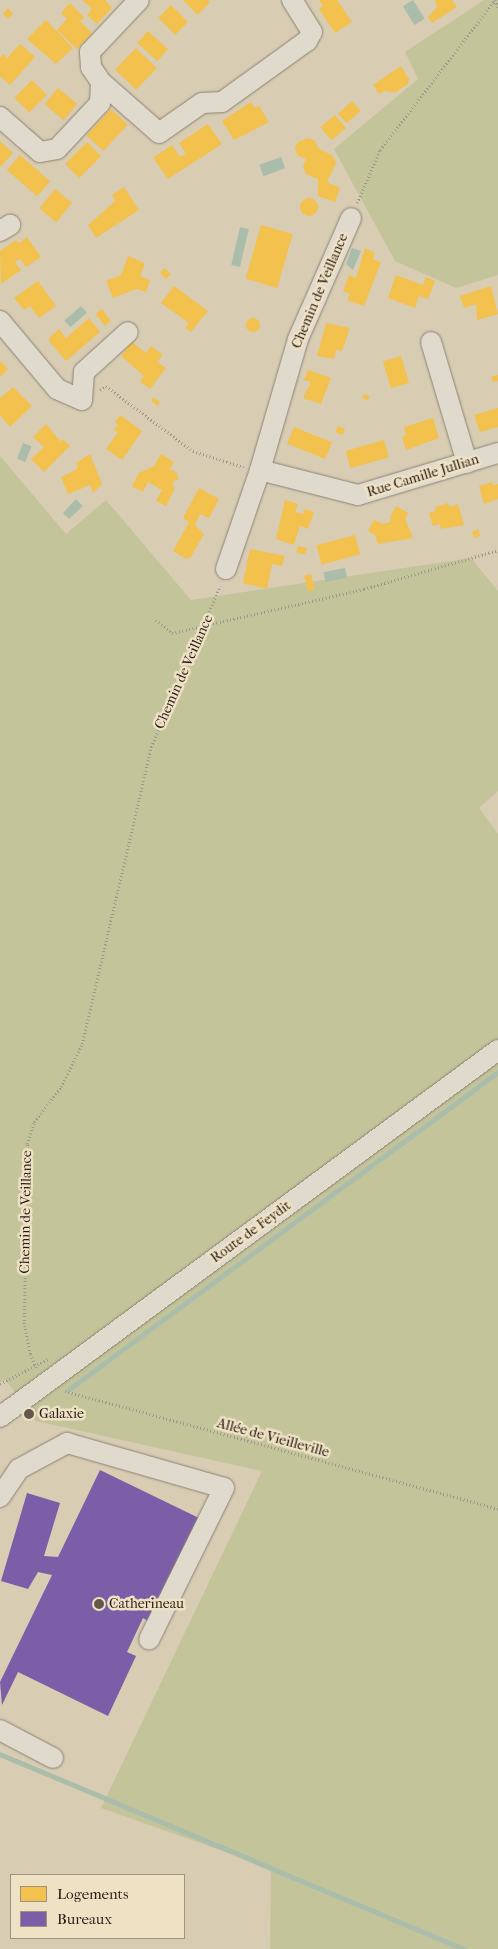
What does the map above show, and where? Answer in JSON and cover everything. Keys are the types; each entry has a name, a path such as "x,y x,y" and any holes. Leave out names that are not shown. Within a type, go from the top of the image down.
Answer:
{"street":[{"path":"139,0 90,52 91,67 101,82 159,134 202,103 222,102 307,41 312,32 292,0"},
{"path":"0,117 40,152 57,149 100,103 101,82"},
{"name":"Chemin de Veillance","path":"226,569 260,470 298,339 351,218"},
{"path":"0,321 57,389 82,400 84,372 128,332"},
{"path":"431,342 467,463"},
{"name":"Rue Camille Jullian","path":"260,470 358,495 498,453"},
{"name":"Route de Feydit","path":"1,1415 498,1050"},
{"path":"0,1497 19,1469 68,1444 224,1488 150,1640"},
{"path":"0,1730 54,1758"}],"path":[{"path":"495,0 498,7"},
{"name":"Chemin de Veillance","path":"351,218 380,150 495,0"},
{"path":"82,400 106,386 193,451 260,470"},
{"path":"156,620 172,633 364,589 498,550"},
{"name":"Chemin de Veillance","path":"44,1385 30,1354 24,1324 27,1144 34,1122 61,1087 82,1044 151,747 205,626 226,569"},
{"name":"Allée de Vieilleville","path":"44,1385 498,1509"}],"green space":[{"path":"484,0 498,0 498,275 456,288 395,261 334,149 418,79 405,52"},
{"path":"0,456 66,534 106,500 191,600 471,558 498,591 498,791 479,808 498,834 498,1949 270,1949 271,1868 101,1808 262,1471 36,1421 6,1380 0,1382"}],"shaded area":[{"path":"413,0 425,19 414,25 403,6"},
{"path":"281,157 285,168 263,176 259,165"},
{"path":"240,227 249,229 240,267 231,265"},
{"path":"352,248 361,251 353,270 346,264"},
{"path":"81,306 87,313 70,327 64,320"},
{"path":"23,443 31,446 25,462 17,459"},
{"path":"76,499 83,506 69,519 63,513"},
{"path":"345,568 347,578 325,582 323,572"}],"building: Logements":[{"path":"82,0 105,0 112,8 97,24 87,15 92,9"},
{"path":"183,0 208,0 210,2 198,15"},
{"path":"319,0 337,0 352,22 335,33 319,9 323,6"},
{"path":"435,0 452,0 457,7 432,23 428,17 437,7"},
{"path":"70,3 84,17 80,21 92,33 77,49 57,30 67,19 61,13"},
{"path":"171,5 188,22 175,35 158,18"},
{"path":"8,8 13,14 8,19 3,13"},
{"path":"46,20 73,48 56,64 27,39"},
{"path":"148,31 168,49 157,61 137,43"},
{"path":"20,44 35,57 10,85 0,76 0,58 3,54 7,58"},
{"path":"136,48 157,68 136,90 115,70"},
{"path":"401,66 409,79 408,84 395,93 385,91 379,94 373,85"},
{"path":"32,80 47,95 29,113 14,98"},
{"path":"58,88 77,104 64,120 45,104"},
{"path":"352,101 361,111 347,123 338,114"},
{"path":"251,102 255,108 259,106 269,122 234,140 222,121"},
{"path":"111,109 128,125 103,151 86,135"},
{"path":"335,115 346,128 331,140 320,127"},
{"path":"208,124 222,144 168,179 153,158 172,145 180,157 186,154 179,143"},
{"path":"309,138 315,141 318,148 333,156 336,163 327,182 340,188 335,202 318,196 318,179 306,174 303,166 306,159 297,155 295,148 298,142"},
{"path":"0,141 13,153 0,167"},
{"path":"87,142 101,156 79,178 65,164"},
{"path":"20,155 50,181 37,196 7,170"},
{"path":"124,187 139,210 96,238 88,225 115,201 112,195"},
{"path":"55,189 72,203 56,222 39,208"},
{"path":"305,198 313,198 318,203 316,214 305,216 300,211 300,203"},
{"path":"261,225 293,234 277,288 246,279"},
{"path":"27,237 41,257 26,267 20,259 15,262 21,270 1,284 0,251 16,240 19,243"},
{"path":"365,248 375,253 373,259 381,262 364,306 347,300 350,294 343,291 349,275 356,278"},
{"path":"128,256 145,263 140,276 150,280 146,292 136,289 113,298 106,281 121,275"},
{"path":"164,268 171,274 166,279 160,273"},
{"path":"396,275 423,285 426,277 435,281 428,299 419,296 415,308 388,298"},
{"path":"38,281 56,306 39,318 30,306 24,310 14,298"},
{"path":"174,286 208,311 191,332 185,328 189,323 161,303"},
{"path":"491,286 498,314 477,320 476,304 464,308 460,296"},
{"path":"102,309 111,321 105,326 96,314"},
{"path":"89,318 100,332 66,361 49,341 50,337 59,329 66,338"},
{"path":"250,318 256,318 260,325 256,332 250,332 246,328 246,322"},
{"path":"326,323 350,328 342,351 336,350 334,359 317,356"},
{"path":"132,342 146,353 151,346 163,355 157,362 166,368 150,389 140,381 144,376 121,356"},
{"path":"401,356 409,383 391,388 383,362"},
{"path":"0,361 8,369 0,377"},
{"path":"308,370 331,378 321,404 303,398 311,382 304,380"},
{"path":"498,375 498,381 493,382 491,377"},
{"path":"13,387 32,406 10,427 0,415 0,398"},
{"path":"364,394 370,396 368,400 362,398"},
{"path":"153,397 160,402 158,406 151,401"},
{"path":"498,408 498,427 480,432 474,415"},
{"path":"120,415 142,431 122,460 106,449 118,432 114,430 118,424 115,422"},
{"path":"433,418 439,438 406,450 402,437 406,435 404,427"},
{"path":"46,424 61,442 63,439 70,446 44,472 31,459 44,447 33,437"},
{"path":"338,426 345,429 343,435 335,432"},
{"path":"294,427 332,442 325,459 287,444"},
{"path":"384,440 389,457 351,468 346,451"},
{"path":"90,454 102,484 93,493 90,485 68,494 61,477 74,471 78,467 76,463"},
{"path":"161,454 174,462 170,469 177,473 178,480 173,481 174,490 166,506 156,501 162,490 148,482 143,492 132,486 139,473 154,466"},
{"path":"492,482 493,485 498,484 498,499 484,504 479,486"},
{"path":"199,488 219,499 209,518 200,514 195,525 204,534 191,557 186,559 173,551 189,522 183,518"},
{"path":"285,500 298,504 295,512 303,514 305,509 314,512 308,529 300,526 294,545 276,539"},
{"path":"448,503 450,507 458,504 464,525 441,529 440,524 433,526 429,513 436,511 435,507"},
{"path":"396,506 408,513 405,519 413,538 378,544 375,535 368,531 374,520 383,524 391,522 390,517"},
{"path":"478,529 480,536 474,538 472,532"},
{"path":"355,535 360,554 322,565 316,545"},
{"path":"298,546 307,548 305,555 296,552"},
{"path":"250,549 285,556 282,566 272,564 267,589 243,583"},
{"path":"311,574 315,590 308,591 304,576"}],"building: Bureaux":[{"name":"Catherineau","path":"100,1470 201,1519 151,1623 143,1618 127,1652 136,1656 108,1716 18,1672 2,1705 0,1682 52,1575 38,1572 28,1589 1,1581 27,1493 60,1503 44,1556 58,1557"}],"waterway":[{"path":"68,1390 498,1072"},
{"path":"0,1754 464,1949"}],"place":[{"name":"Galaxie","path":"29,1414"},
{"name":"Catherineau","path":"99,1604"}]}
